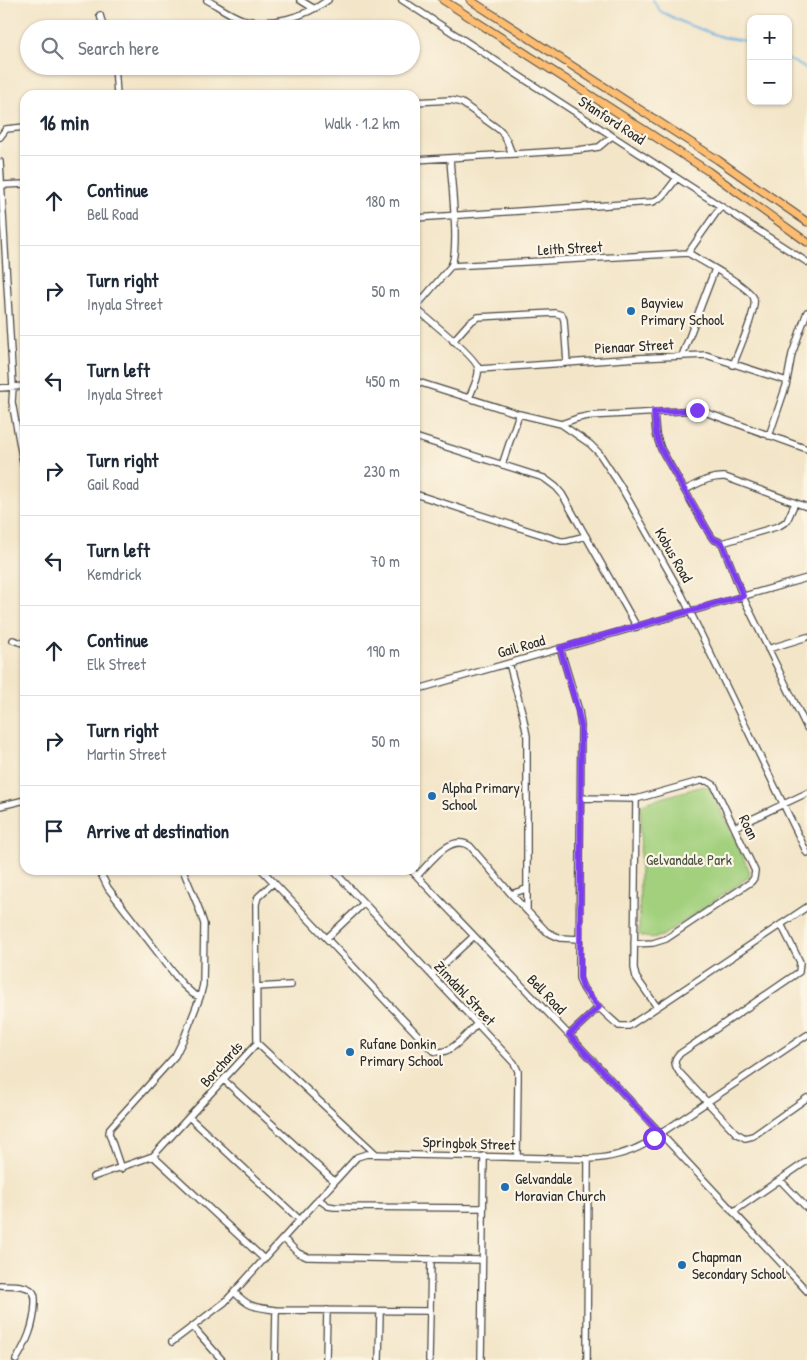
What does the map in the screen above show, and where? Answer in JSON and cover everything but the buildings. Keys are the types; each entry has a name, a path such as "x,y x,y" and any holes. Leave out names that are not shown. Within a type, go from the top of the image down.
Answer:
{"main road":[{"name":"Stanford Road","path":"443,0 708,171 807,242"},
{"name":"Stanford Road","path":"470,0 718,160 807,222"}],"street":[{"path":"207,0 230,14 247,20"},
{"path":"300,0 313,8"},
{"path":"283,20 328,0"},
{"name":"Stanford Road","path":"402,0 807,262"},
{"path":"100,15 101,20"},
{"path":"116,75 117,90"},
{"path":"420,102 451,100 462,103 500,131 507,141 512,154"},
{"path":"3,132 20,128"},
{"path":"420,160 596,148 612,136"},
{"path":"420,302 454,260 455,245 450,158"},
{"path":"0,162 13,387 12,402 20,437"},
{"path":"420,218 652,202 663,196 677,178"},
{"path":"2,185 20,184"},
{"path":"721,206 688,253 751,293 755,300 733,365"},
{"name":"Leith Street","path":"451,266 688,253"},
{"path":"682,356 715,269"},
{"path":"420,312 469,355 478,369 469,398"},
{"path":"769,436 787,381 792,354 807,312"},
{"path":"453,341 469,323 478,317 555,313 562,315 564,320 567,363"},
{"name":"Pienaar Street","path":"478,369 706,355 787,381"},
{"name":"Kobus Road","path":"420,383 519,414 561,424 590,444 605,460 690,611 807,853"},
{"path":"0,388 20,386"},
{"path":"561,424 582,417 699,410 807,449"},
{"path":"654,412 659,443 713,539 722,543 779,526 787,521 795,503"},
{"path":"502,466 519,414"},
{"path":"420,439 544,478 556,486 637,627"},
{"path":"685,490 706,479 726,477 807,507"},
{"path":"420,496 561,540 566,541 586,536"},
{"path":"722,543 743,596 807,728"},
{"name":"Gail Road","path":"420,689 807,578"},
{"path":"768,649 807,637"},
{"path":"13,640 20,642"},
{"path":"560,648 580,718 580,981 599,1007 619,1026 629,1026 807,907"},
{"path":"509,663 526,727 526,911"},
{"name":"Roan","path":"581,798 636,799 707,781 714,785 755,871 751,882 666,939 653,943 634,944"},
{"path":"735,827 807,793"},
{"path":"636,799 635,974 657,1007"},
{"path":"0,806 20,801"},
{"path":"420,873 445,848 462,842 470,846 526,911 550,935 560,938 579,938"},
{"path":"102,875 108,888 182,984 193,994 200,997"},
{"path":"121,1168 109,1133 110,1128 175,1056 200,997 203,984 204,924 185,875"},
{"path":"266,875 434,1052 440,1053 448,1050 477,1024"},
{"name":"Zimdahl Street","path":"338,875 514,1063 518,1072 517,1157"},
{"name":"Bell Road","path":"417,876 569,1035 807,1291"},
{"name":"Borchards","path":"93,1177 154,1156 257,1043 256,904 258,897 273,883"},
{"path":"511,894 526,889"},
{"path":"327,938 364,903"},
{"path":"780,924 800,962 799,972 676,1058 676,1065 679,1072 736,1133 747,1138 753,1136 807,1098"},
{"path":"432,975 474,936"},
{"path":"256,987 291,985"},
{"path":"569,1035 599,1007"},
{"name":"Springbok Street","path":"172,1342 220,1306 356,1157 362,1154 608,1158 638,1148 661,1134 807,1035"},
{"path":"257,1043 376,1154"},
{"path":"224,1080 334,1181"},
{"path":"189,1117 300,1220"},
{"path":"154,1156 264,1259"},
{"path":"481,1360 484,1156"},
{"path":"587,1360 588,1158"},
{"path":"733,1212 807,1161"},
{"path":"780,1180 807,1208"},
{"path":"318,1200 334,1207 482,1208"},
{"path":"283,1238 298,1253 307,1257 482,1260"},
{"path":"429,1360 431,1260"},
{"path":"0,1285 26,1287 33,1291 36,1296 33,1326 16,1360"},
{"path":"234,1292 248,1305 255,1308 380,1312 430,1311"},
{"path":"275,1360 276,1310"},
{"path":"326,1360 327,1310"},
{"path":"379,1360 380,1312"},
{"path":"194,1327 222,1360"}],"green space":[{"name":"Gelvandale Park","path":"703,786 710,788 750,872 749,877 662,936 644,937 639,934 641,804"}],"waterway":[{"path":"653,0 660,11 686,24 722,37 747,41"},
{"path":"790,60 807,69"}],"place":[{"name":"Bayview Primary School","path":"631,311"},
{"name":"Alpha Primary School","path":"432,796"},
{"name":"Rufane Donkin Primary School","path":"350,1052"},
{"name":"Gelvandale Moravian Church","path":"505,1187"},
{"name":"Chapman Secondary School","path":"682,1265"}],"route":[{"path":"654,1138 661,1134 569,1035 599,1007 583,988 580,978 581,726 560,648 743,596 722,543 713,539 709,533 661,449 656,434 654,412 697,410"}]}
